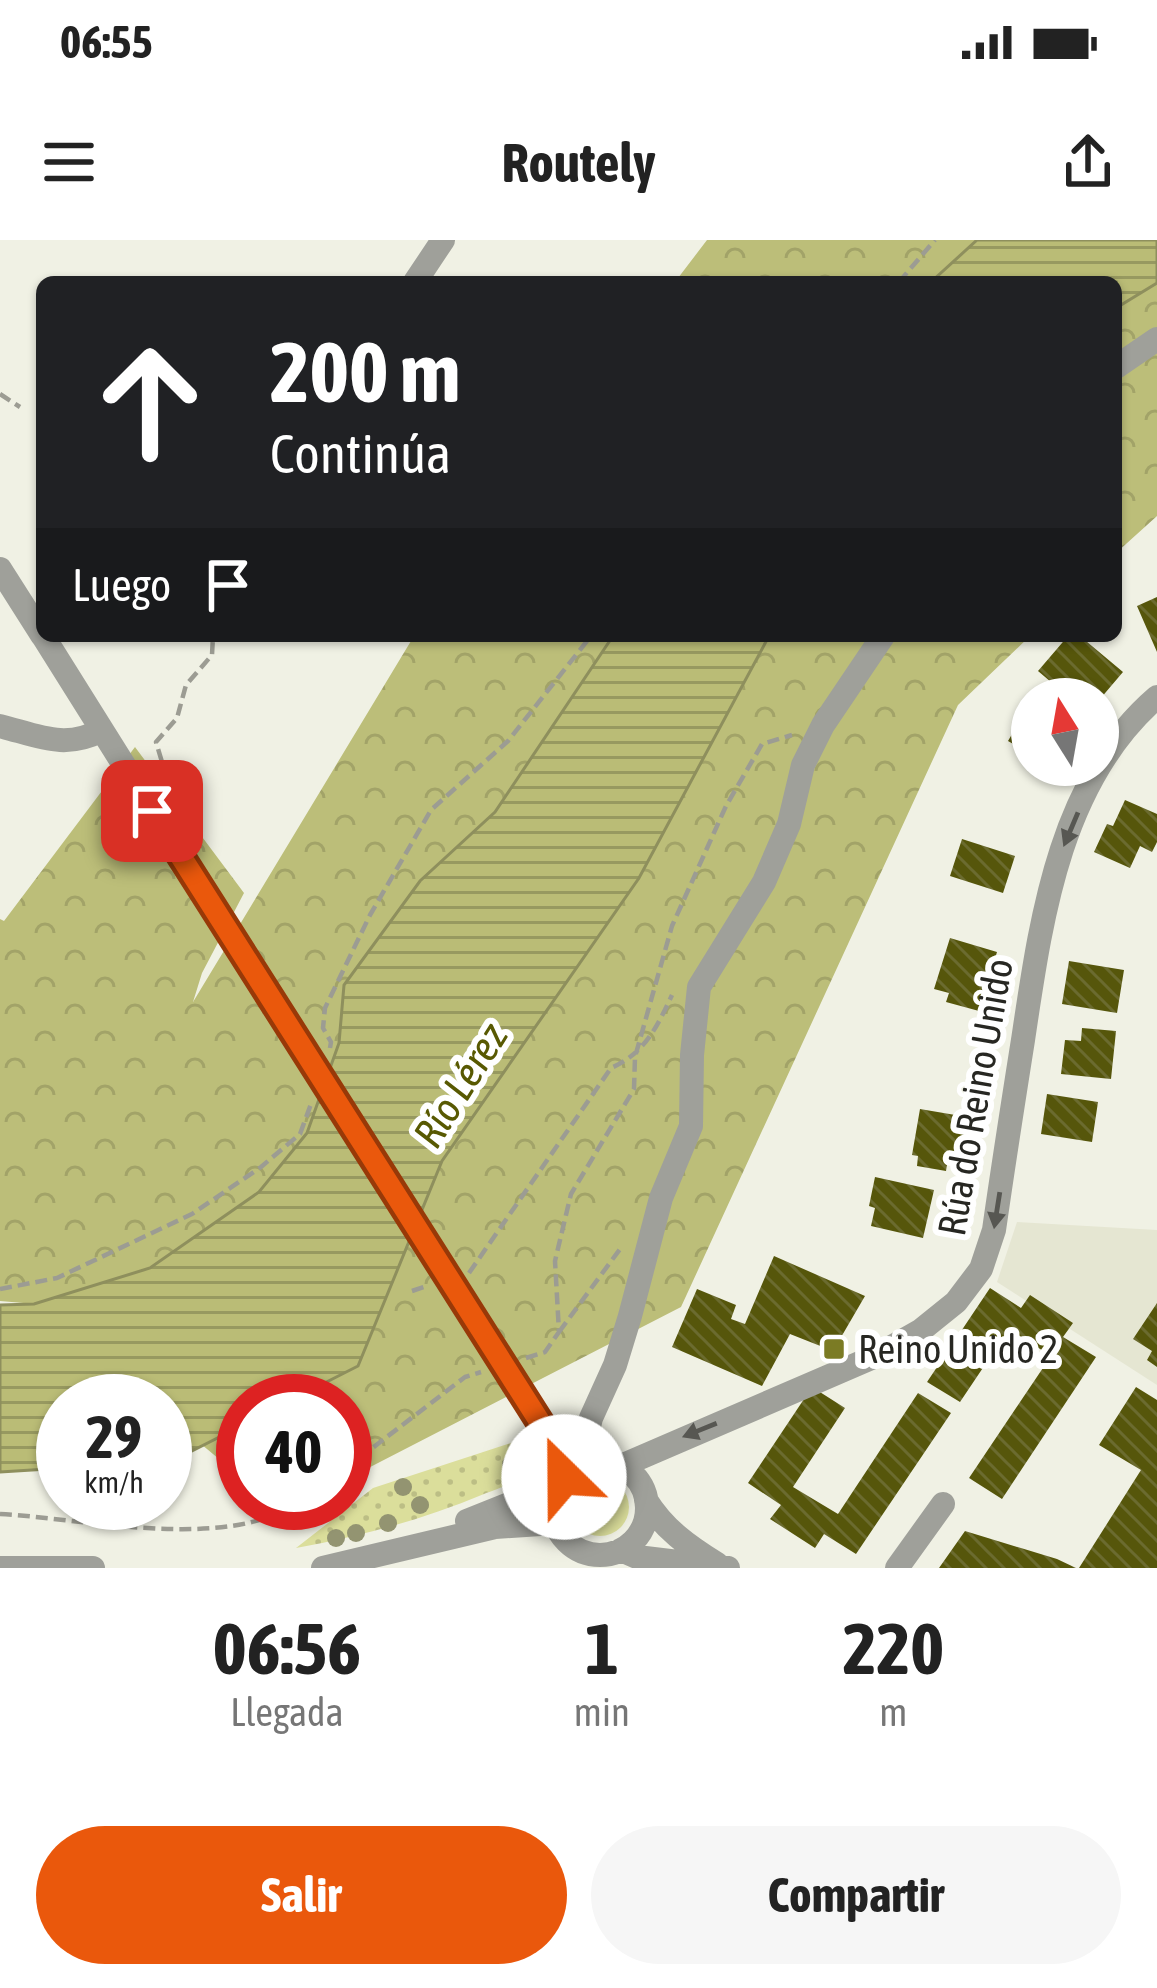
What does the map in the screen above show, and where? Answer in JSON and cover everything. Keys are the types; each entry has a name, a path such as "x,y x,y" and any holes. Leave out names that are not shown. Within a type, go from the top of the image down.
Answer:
{"street":[{"path":"419,276 443,240"},
{"path":"1122,363 1157,339"},
{"path":"0,568 36,626"},
{"path":"46,642 570,1473"},
{"path":"723,1567 676,1566 637,1557 579,1557 555,1523 554,1496 570,1473 615,1365 661,1198 691,1126 699,987 764,882 789,824 803,765 823,725 879,642"},
{"name":"Rúa do Reino Unido","path":"621,1466 877,1356 956,1303 981,1269 994,1230 1051,877 1075,817 1110,752 1137,714 1157,698"},
{"path":"0,726 67,742 102,730"},
{"path":"376,1557 570,1473 607,1462 633,1474 657,1518 685,1544 723,1567"},
{"path":"622,1559 642,1528 646,1500"},
{"path":"897,1568 943,1504"},
{"path":"323,1568 495,1527 555,1523"},
{"path":"0,1568 93,1568"}],"path":[{"path":"904,276 935,240"},
{"path":"0,394 20,407"},
{"path":"173,797 156,742 177,718 186,685 212,655 213,642"},
{"path":"326,1059 332,1042 323,1028 325,1008 370,915 431,810 508,741 586,642"},
{"path":"559,1332 555,1261 571,1194 634,1089 635,1057 672,926 726,806 762,744 823,725"},
{"path":"469,1273 611,1068 635,1057"},
{"path":"0,1289 57,1278 192,1214 300,1134 314,1095"},
{"path":"525,1358 545,1352 627,1239"},
{"path":"412,1291 431,1285"},
{"path":"372,1448 465,1377 485,1370"},
{"path":"0,1514 150,1530 216,1526"}],"shaded area":[{"path":"1017,1222 1157,1230 1157,1385 997,1282"},
{"path":"517,1441 521,1469 506,1485 414,1519 368,1532 296,1548 319,1530 372,1530 373,1488"},
{"path":"600,1478 620,1487 629,1507 620,1527 600,1536 580,1527 571,1507 580,1487"}],"green space":[{"path":"707,240 1157,240 1157,516 1122,548 1122,276 680,276"},
{"path":"410,642 1024,642 958,705 681,1307 372,1466 372,1374 216,1374 216,1456 192,1436 192,1374 129,1374 35,1304 0,1301 0,919 4,921 135,747 244,893 202,973 193,1002"}],"water":[{"path":"977,240 1157,240 1157,283 1122,304 1122,276 938,276"},
{"name":"Río Lérez","path":"609,642 766,642 639,878 442,1161 358,1366 342,1374 216,1374 216,1439 192,1451 192,1374 36,1374 36,1470 0,1472 0,1305 34,1304 150,1268 259,1192 307,1133 339,1043 344,985 420,881 495,812"}],"building":[{"path":"1157,597 1157,652 1137,606"},
{"path":"1063,642 1087,642 1123,672 1118,678 1046,678 1038,671"},
{"path":"1125,800 1157,814 1157,842 1152,852 1140,846 1130,868 1094,852"},
{"path":"962,839 1015,856 1003,893 950,876"},
{"path":"950,938 997,952 979,1011 946,1002 949,993 934,989"},
{"path":"1069,961 1124,970 1117,1013 1062,1004"},
{"path":"1082,1028 1116,1031 1111,1079 1061,1074 1065,1040 1081,1041"},
{"path":"1047,1094 1098,1102 1092,1142 1041,1134"},
{"path":"920,1109 973,1118 965,1161 948,1158 946,1171 917,1166 918,1156 912,1155"},
{"path":"875,1177 934,1190 923,1238 871,1226 875,1208 869,1206"},
{"path":"774,1256 865,1296 833,1351 790,1334 762,1386 672,1347 697,1289 736,1305 731,1319 745,1324"},
{"path":"990,1288 1021,1308 1030,1295 1073,1323 1063,1337 1096,1357 1002,1499 969,1478 1051,1356 1009,1329 960,1402 927,1382"},
{"path":"1157,1303 1157,1367 1147,1360 1152,1351 1133,1339"},
{"path":"812,1387 845,1408 793,1487 838,1514 918,1393 951,1413 856,1554 824,1534 815,1548 770,1519 781,1505 748,1483"},
{"path":"1136,1387 1157,1400 1157,1568 1079,1568 1141,1470 1099,1445"},
{"path":"965,1531 1057,1559 1076,1568 939,1568"}],"place":[{"name":"Reino Unido 2","path":"834,1349"}],"route":[{"path":"152,811 571,1471 564,1477"}]}
